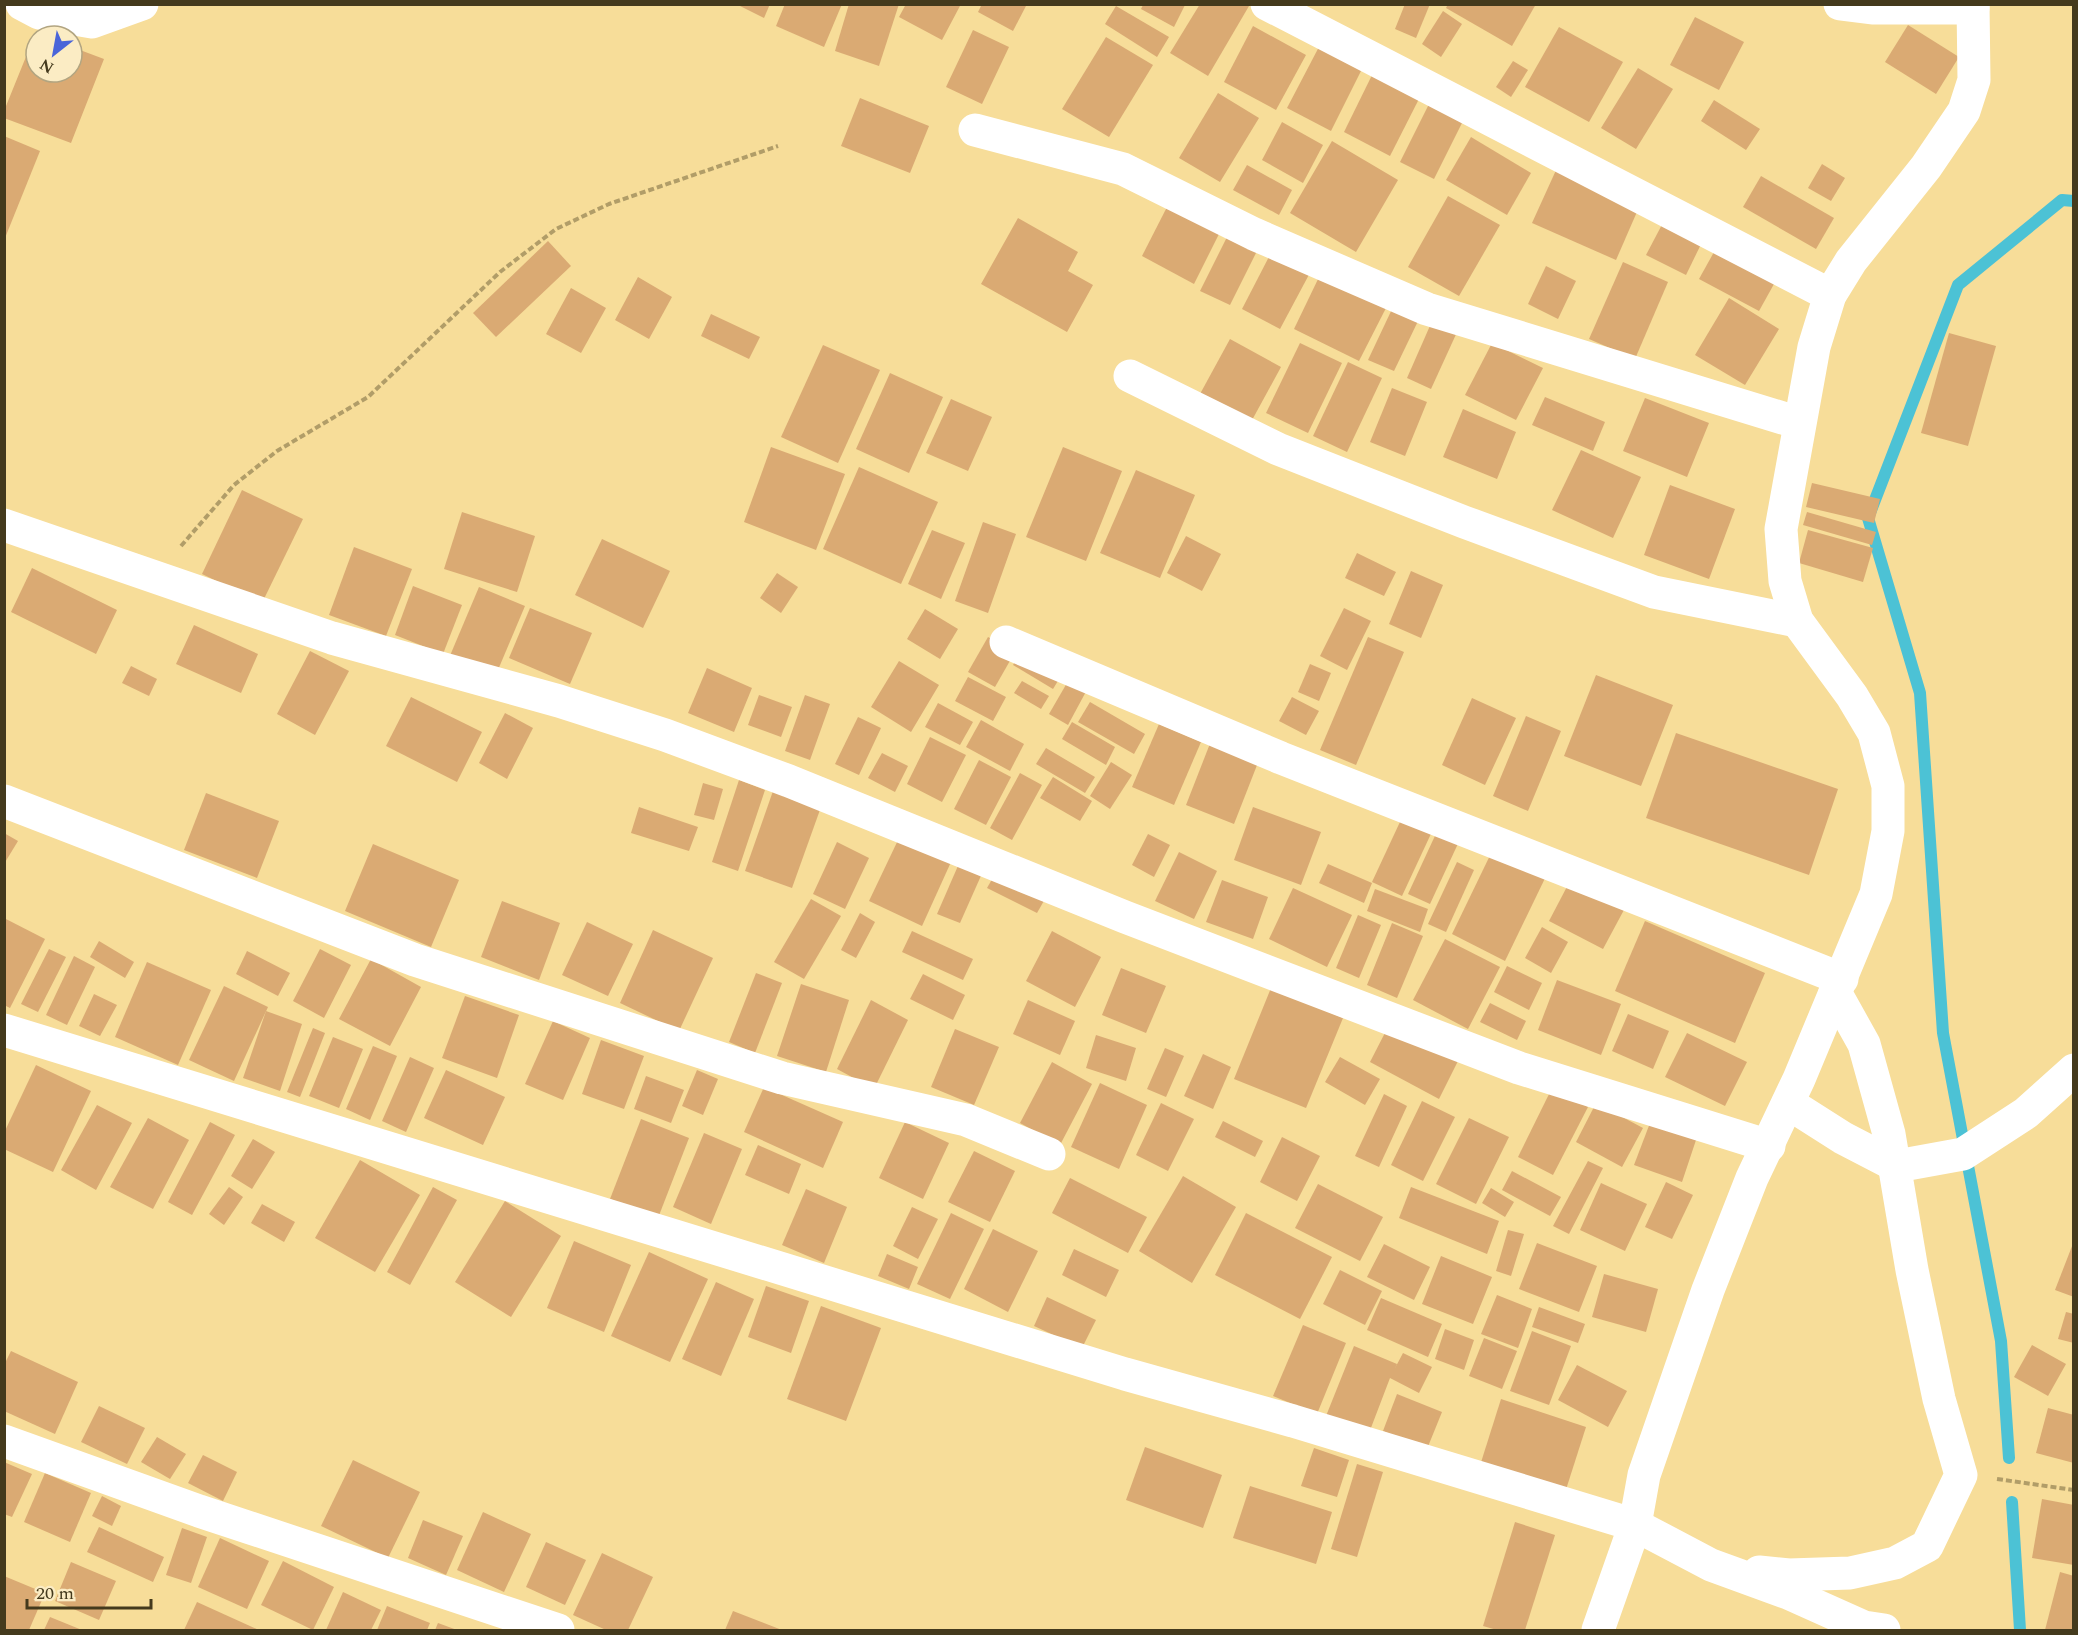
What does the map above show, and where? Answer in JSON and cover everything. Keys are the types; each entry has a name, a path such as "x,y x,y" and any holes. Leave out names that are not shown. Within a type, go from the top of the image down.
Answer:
{"street":[{"path":"22,4 39,13 92,22 142,4"},
{"path":"1267,4 1830,295"},
{"path":"1598,1630 1635,1525 1644,1475 1685,1356 1752,1178 1788,1103 1876,894 1888,831 1888,786 1874,733 1852,696 1797,621 1785,581 1781,529 1814,347 1830,295 1851,261 1926,167 1964,111 1974,80 1973,6 1872,8 1840,4"},
{"path":"975,130 1123,169 1254,234 1427,309 1799,423"},
{"path":"1130,376 1278,449 1464,522 1642,588 1797,621"},
{"path":"4,525 152,578 332,638 560,700 665,735 789,781 1125,917 1519,1068 1769,1146"},
{"path":"1006,642 1281,758 1839,986 1864,1044 1896,1166 1917,1293 1939,1399 1961,1475 1927,1546 1895,1563 1840,1574 1789,1575 1719,1568"},
{"path":"4,801 415,960 782,1078 966,1120 1049,1154"},
{"path":"4,1030 1125,1374 1293,1421 1635,1525 1719,1568 1788,1593 1864,1627 1884,1630"},
{"path":"1788,1103 1843,1138 1896,1166 1963,1154 2026,1113 2073,1070"},
{"path":"4,1441 199,1511 558,1630"}],"path":[{"path":"152,578 234,485 276,451 368,397 500,272 556,229 609,204 778,146"},
{"path":"1961,1475 2037,1483 2073,1490"}],"building":[{"path":"736,4 770,4 764,18"},
{"path":"785,4 842,4 824,47 776,26"},
{"path":"849,4 899,4 879,66 835,51"},
{"path":"906,4 961,4 942,40 899,17"},
{"path":"982,4 1027,4 1013,31 978,12"},
{"path":"1200,4 1249,6 1208,76 1170,53"},
{"path":"1405,4 1430,4 1416,38 1395,29"},
{"path":"1448,4 1536,4 1512,46 1446,8"},
{"path":"1143,5 1185,5 1174,27 1141,9"},
{"path":"1116,6 1169,37 1157,57 1105,24"},
{"path":"1443,11 1462,24 1441,57 1422,44"},
{"path":"1695,17 1744,42 1719,90 1670,65"},
{"path":"1908,25 1959,57 1936,94 1885,62"},
{"path":"1253,26 1306,55 1276,110 1224,82"},
{"path":"1559,27 1623,62 1589,122 1525,87"},
{"path":"973,30 1009,47 982,104 946,87"},
{"path":"1106,37 1153,65 1109,137 1062,109"},
{"path":"1321,43 1364,65 1331,131 1287,108"},
{"path":"84,52 104,59 71,143 4,118 4,111 24,62 24,84 84,84"},
{"path":"1513,61 1528,70 1511,97 1496,87"},
{"path":"1638,68 1673,89 1636,149 1601,128"},
{"path":"1375,69 1422,93 1390,156 1344,132"},
{"path":"1218,93 1259,118 1220,182 1179,158"},
{"path":"1433,96 1467,113 1434,179 1400,162"},
{"path":"860,98 929,126 910,173 841,146"},
{"path":"1714,100 1760,129 1746,150 1701,121"},
{"path":"1282,122 1323,145 1303,183 1262,160"},
{"path":"4,136 40,151 5,238 4,238"},
{"path":"1471,137 1531,173 1507,215 1446,180"},
{"path":"1332,141 1398,180 1356,252 1290,213"},
{"path":"1822,164 1845,178 1831,201 1808,188"},
{"path":"1247,165 1292,190 1279,215 1233,190"},
{"path":"1557,168 1640,205 1616,260 1532,223"},
{"path":"1761,176 1834,218 1816,249 1743,207"},
{"path":"1448,196 1500,225 1459,296 1408,267"},
{"path":"1167,207 1219,234 1194,284 1142,256"},
{"path":"1666,217 1705,236 1686,275 1646,255"},
{"path":"1018,218 1078,252 1068,271 1093,285 1067,332 981,284"},
{"path":"1228,235 1258,249 1230,305 1200,291"},
{"path":"548,241 571,266 496,337 473,313"},
{"path":"1719,243 1779,275 1759,311 1699,279"},
{"path":"1273,249 1312,269 1280,329 1242,309"},
{"path":"1623,262 1668,282 1635,359 1589,339"},
{"path":"1546,266 1576,281 1558,319 1528,304"},
{"path":"1320,275 1386,308 1359,361 1294,329"},
{"path":"638,277 672,297 649,339 615,320"},
{"path":"571,288 606,308 581,353 546,334"},
{"path":"1729,298 1779,329 1745,385 1695,355"},
{"path":"1393,307 1419,319 1394,371 1368,360"},
{"path":"711,314 760,337 749,359 701,336"},
{"path":"1433,319 1458,330 1431,389 1407,378"},
{"path":"1949,333 1996,346 1968,446 1921,433"},
{"path":"1230,339 1281,367 1251,422 1200,394"},
{"path":"1300,343 1342,363 1308,433 1266,413"},
{"path":"1492,343 1543,368 1516,420 1465,395"},
{"path":"823,345 880,370 838,463 781,437"},
{"path":"1348,362 1382,378 1347,452 1313,436"},
{"path":"890,373 943,397 909,473 856,449"},
{"path":"1392,388 1427,402 1405,456 1370,442"},
{"path":"1545,397 1605,422 1593,451 1532,425"},
{"path":"1645,398 1709,423 1687,477 1623,451"},
{"path":"951,399 992,417 968,471 926,453"},
{"path":"1463,409 1516,432 1497,479 1443,457"},
{"path":"771,447 845,474 816,550 744,522"},
{"path":"1063,447 1122,471 1086,561 1026,537"},
{"path":"1581,450 1641,477 1613,538 1552,510"},
{"path":"859,467 938,502 901,584 823,549"},
{"path":"1136,470 1195,495 1160,578 1100,553"},
{"path":"1812,483 1880,499 1874,523 1806,507"},
{"path":"1670,485 1735,509 1709,579 1644,555"},
{"path":"242,490 303,519 262,603 202,574"},
{"path":"462,512 535,536 517,592 444,569"},
{"path":"1807,512 1876,532 1872,545 1803,525"},
{"path":"983,522 1016,534 988,613 955,601"},
{"path":"932,530 965,543 941,599 908,584"},
{"path":"1808,530 1873,548 1863,582 1799,563"},
{"path":"1186,536 1221,554 1202,591 1167,573"},
{"path":"602,539 670,571 643,628 575,595"},
{"path":"354,547 412,569 386,636 329,615"},
{"path":"1357,553 1396,572 1384,596 1345,578"},
{"path":"32,568 117,610 96,654 11,612"},
{"path":"1411,571 1443,585 1421,638 1389,624"},
{"path":"777,573 798,587 781,613 760,598"},
{"path":"413,586 462,605 443,654 395,635"},
{"path":"479,587 525,606 495,677 449,658"},
{"path":"530,608 592,633 570,684 509,658"},
{"path":"1344,608 1371,621 1347,670 1320,656"},
{"path":"925,609 958,629 940,659 907,639"},
{"path":"194,625 258,654 241,693 176,664"},
{"path":"988,637 1015,652 995,687 968,672"},
{"path":"1368,637 1404,652 1356,765 1320,750"},
{"path":"310,651 349,671 315,735 277,714"},
{"path":"1021,652 1061,676 1053,689 1013,665"},
{"path":"899,661 939,685 911,732 871,707"},
{"path":"1310,664 1331,673 1319,701 1298,692"},
{"path":"131,666 157,679 149,696 122,683"},
{"path":"707,668 752,688 734,732 688,713"},
{"path":"1596,675 1673,705 1641,786 1564,756"},
{"path":"1071,676 1089,686 1068,725 1049,714"},
{"path":"968,677 1006,697 993,721 955,701"},
{"path":"1022,681 1049,696 1041,709 1014,693"},
{"path":"759,695 792,707 781,737 748,725"},
{"path":"805,695 830,704 810,760 785,751"},
{"path":"411,697 482,732 457,782 386,746"},
{"path":"1292,697 1319,711 1306,735 1279,721"},
{"path":"1472,698 1516,718 1485,785 1442,765"},
{"path":"1090,702 1145,734 1134,754 1078,722"},
{"path":"938,703 973,722 960,745 925,727"},
{"path":"505,713 533,728 507,779 479,763"},
{"path":"1526,716 1561,731 1528,811 1493,796"},
{"path":"858,717 881,728 859,775 835,764"},
{"path":"981,720 1024,744 1010,771 966,747"},
{"path":"1072,722 1115,747 1106,765 1062,739"},
{"path":"1159,724 1201,742 1174,805 1132,787"},
{"path":"1676,733 1838,789 1809,875 1646,818"},
{"path":"930,737 966,755 942,802 907,784"},
{"path":"1211,741 1259,760 1234,824 1186,805"},
{"path":"1046,748 1095,777 1085,793 1036,764"},
{"path":"882,753 908,766 895,792 868,778"},
{"path":"979,760 1011,777 986,825 954,809"},
{"path":"1111,762 1132,775 1110,809 1090,796"},
{"path":"1020,773 1042,785 1012,840 990,828"},
{"path":"1053,777 1092,801 1080,821 1040,798"},
{"path":"739,780 765,790 738,871 712,862"},
{"path":"703,783 723,789 714,820 694,815"},
{"path":"773,791 821,807 792,888 745,871"},
{"path":"206,793 279,821 257,878 184,850"},
{"path":"639,807 698,827 689,851 631,833"},
{"path":"1253,807 1321,832 1301,885 1234,860"},
{"path":"1406,809 1436,823 1402,896 1372,882"},
{"path":"1440,825 1462,835 1430,904 1408,894"},
{"path":"4,833 18,841 4,864"},
{"path":"1148,834 1170,845 1154,877 1132,865"},
{"path":"899,838 951,862 922,926 869,901"},
{"path":"837,842 869,858 845,909 813,894"},
{"path":"1496,843 1549,870 1505,961 1452,934"},
{"path":"373,844 459,880 431,947 345,911"},
{"path":"1179,852 1217,871 1194,919 1155,901"},
{"path":"961,859 984,869 960,923 937,914"},
{"path":"1457,862 1474,870 1446,932 1428,924"},
{"path":"1328,864 1372,883 1364,903 1319,883"},
{"path":"999,867 1049,892 1037,913 987,888"},
{"path":"1571,879 1625,908 1603,949 1549,921"},
{"path":"1222,880 1268,897 1253,939 1206,922"},
{"path":"1293,888 1352,915 1327,967 1269,939"},
{"path":"1375,889 1428,909 1420,932 1367,911"},
{"path":"811,899 841,916 804,979 774,962"},
{"path":"502,901 560,923 539,980 481,957"},
{"path":"860,913 875,922 856,958 841,950"},
{"path":"1358,915 1381,925 1359,978 1336,968"},
{"path":"4,918 45,939 10,1008 4,1005"},
{"path":"1645,921 1765,973 1735,1043 1615,991"},
{"path":"587,922 633,944 608,996 562,975"},
{"path":"1392,923 1423,936 1397,998 1367,985"},
{"path":"1542,927 1568,942 1551,973 1525,958"},
{"path":"653,930 713,958 679,1031 620,1003"},
{"path":"912,931 973,959 963,980 902,952"},
{"path":"1052,931 1101,957 1075,1007 1026,981"},
{"path":"1445,939 1500,967 1468,1029 1413,1000"},
{"path":"99,941 134,962 125,978 90,957"},
{"path":"49,949 66,957 38,1012 21,1004"},
{"path":"320,949 351,965 324,1018 293,1001"},
{"path":"247,951 290,973 278,996 236,974"},
{"path":"74,956 95,967 67,1025 46,1015"},
{"path":"371,959 421,987 390,1046 339,1019"},
{"path":"147,962 211,990 178,1065 115,1037"},
{"path":"1507,966 1542,983 1529,1010 1494,992"},
{"path":"1121,968 1166,986 1146,1033 1102,1015"},
{"path":"756,973 782,983 755,1053 729,1042"},
{"path":"923,974 965,995 953,1020 910,999"},
{"path":"1557,980 1621,1004 1601,1055 1538,1030"},
{"path":"801,984 849,1000 826,1072 777,1056"},
{"path":"224,986 268,1007 234,1081 189,1060"},
{"path":"1271,988 1343,1018 1306,1108 1234,1079"},
{"path":"94,994 117,1005 100,1036 79,1026"},
{"path":"465,996 519,1015 497,1078 442,1058"},
{"path":"871,1000 908,1020 874,1089 837,1069"},
{"path":"1028,1000 1075,1021 1060,1055 1013,1034"},
{"path":"1490,1003 1526,1021 1517,1040 1480,1022"},
{"path":"266,1011 302,1024 280,1091 243,1078"},
{"path":"1628,1014 1669,1031 1653,1069 1612,1051"},
{"path":"553,1021 590,1038 563,1100 525,1084"},
{"path":"1389,1025 1458,1061 1439,1099 1370,1062"},
{"path":"313,1028 325,1033 300,1097 287,1092"},
{"path":"955,1029 999,1047 974,1105 931,1087"},
{"path":"1687,1033 1747,1062 1725,1106 1665,1077"},
{"path":"1096,1035 1136,1048 1126,1081 1086,1068"},
{"path":"333,1037 363,1049 339,1108 309,1096"},
{"path":"601,1040 644,1056 624,1109 582,1094"},
{"path":"373,1046 397,1056 370,1120 346,1109"},
{"path":"1165,1048 1184,1056 1166,1097 1147,1089"},
{"path":"1203,1054 1231,1067 1213,1109 1184,1096"},
{"path":"410,1057 434,1068 406,1132 382,1121"},
{"path":"1340,1057 1380,1079 1365,1105 1325,1082"},
{"path":"1052,1062 1092,1084 1060,1145 1020,1123"},
{"path":"36,1065 91,1091 53,1172 4,1149 4,1133"},
{"path":"446,1070 505,1097 483,1145 424,1118"},
{"path":"697,1070 718,1079 703,1115 682,1106"},
{"path":"646,1076 684,1090 671,1123 634,1109"},
{"path":"1100,1083 1147,1105 1119,1169 1071,1147"},
{"path":"764,1087 843,1122 823,1168 744,1132"},
{"path":"1552,1088 1588,1107 1553,1175 1518,1157"},
{"path":"1384,1094 1407,1106 1379,1167 1355,1156"},
{"path":"1422,1101 1455,1117 1423,1181 1391,1165"},
{"path":"1161,1103 1194,1119 1168,1171 1136,1155"},
{"path":"1596,1103 1643,1128 1622,1167 1576,1142"},
{"path":"97,1105 132,1123 96,1190 61,1170"},
{"path":"148,1118 189,1140 153,1209 110,1187"},
{"path":"1469,1118 1509,1137 1476,1204 1436,1184"},
{"path":"641,1119 689,1138 658,1218 610,1199"},
{"path":"1223,1121 1263,1141 1255,1157 1215,1137"},
{"path":"210,1122 235,1135 192,1215 168,1202"},
{"path":"905,1122 949,1143 923,1199 879,1178"},
{"path":"1650,1123 1696,1140 1682,1182 1634,1165"},
{"path":"704,1133 742,1149 711,1224 673,1207"},
{"path":"1282,1137 1320,1156 1297,1201 1260,1182"},
{"path":"253,1139 275,1152 252,1189 231,1176"},
{"path":"758,1145 801,1164 789,1194 745,1175"},
{"path":"974,1151 1015,1171 990,1222 948,1202"},
{"path":"360,1160 420,1195 375,1272 315,1238"},
{"path":"1588,1161 1603,1168 1569,1234 1553,1226"},
{"path":"1512,1171 1561,1197 1550,1216 1502,1190"},
{"path":"1183,1176 1236,1207 1192,1283 1139,1251"},
{"path":"1070,1178 1147,1217 1128,1253 1052,1213"},
{"path":"1666,1182 1693,1195 1672,1239 1645,1227"},
{"path":"1601,1183 1647,1204 1625,1251 1580,1230"},
{"path":"1318,1184 1383,1217 1360,1261 1295,1228"},
{"path":"229,1187 243,1197 224,1225 209,1214"},
{"path":"433,1187 457,1200 410,1285 387,1272"},
{"path":"1411,1187 1499,1221 1487,1254 1399,1218"},
{"path":"1491,1188 1514,1202 1505,1217 1482,1203"},
{"path":"806,1189 847,1207 824,1263 782,1245"},
{"path":"505,1201 561,1236 511,1317 455,1282"},
{"path":"262,1204 295,1222 284,1242 251,1223"},
{"path":"912,1207 938,1219 918,1259 893,1246"},
{"path":"951,1213 984,1229 950,1299 917,1284"},
{"path":"1246,1213 1332,1257 1300,1319 1215,1275"},
{"path":"993,1229 1038,1251 1008,1312 964,1289"},
{"path":"1508,1230 1524,1234 1511,1276 1496,1271"},
{"path":"574,1241 631,1265 604,1332 547,1308"},
{"path":"2074,1241 2074,1297 2055,1290"},
{"path":"1537,1243 1597,1266 1579,1312 1519,1289"},
{"path":"1384,1244 1430,1267 1414,1300 1367,1277"},
{"path":"1074,1249 1119,1270 1106,1297 1062,1275"},
{"path":"649,1252 708,1279 670,1362 611,1336"},
{"path":"887,1254 918,1267 909,1289 878,1276"},
{"path":"1441,1256 1492,1277 1473,1324 1422,1304"},
{"path":"1340,1270 1382,1291 1365,1325 1323,1304"},
{"path":"1604,1274 1658,1289 1646,1332 1592,1317"},
{"path":"716,1282 754,1299 721,1376 682,1359"},
{"path":"766,1286 809,1301 791,1353 748,1337"},
{"path":"1497,1295 1532,1309 1518,1348 1481,1334"},
{"path":"1047,1297 1096,1320 1082,1348 1034,1326"},
{"path":"1381,1298 1442,1324 1428,1357 1367,1330"},
{"path":"821,1306 881,1328 846,1421 787,1399"},
{"path":"1539,1307 1585,1324 1578,1343 1532,1327"},
{"path":"2066,1312 2074,1314 2074,1343 2058,1339"},
{"path":"1303,1325 1346,1343 1317,1414 1273,1396"},
{"path":"1445,1329 1474,1340 1464,1370 1435,1359"},
{"path":"1532,1331 1571,1346 1549,1405 1510,1391"},
{"path":"1484,1338 1517,1351 1502,1389 1469,1376"},
{"path":"2032,1345 2066,1364 2048,1396 2014,1377"},
{"path":"1354,1346 1397,1364 1394,1370 1403,1353 1432,1367 1419,1393 1390,1378 1369,1433 1326,1416"},
{"path":"11,1351 78,1382 55,1434 4,1411 4,1365"},
{"path":"1577,1365 1627,1391 1608,1427 1558,1400"},
{"path":"1397,1394 1442,1412 1427,1449 1383,1431"},
{"path":"1501,1399 1586,1427 1562,1502 1477,1475"},
{"path":"99,1406 145,1428 127,1464 81,1442"},
{"path":"2048,1408 2074,1415 2074,1463 2036,1453"},
{"path":"157,1437 186,1454 170,1479 141,1462"},
{"path":"1145,1447 1222,1475 1203,1528 1126,1500"},
{"path":"1314,1448 1349,1460 1337,1497 1301,1486"},
{"path":"203,1455 237,1472 223,1501 188,1483"},
{"path":"353,1460 420,1492 388,1558 321,1526"},
{"path":"4,1462 32,1474 12,1517 4,1514"},
{"path":"1357,1464 1383,1472 1357,1557 1331,1549"},
{"path":"45,1473 91,1493 70,1542 24,1522"},
{"path":"1250,1486 1332,1512 1316,1564 1233,1538"},
{"path":"102,1496 121,1506 112,1526 92,1516"},
{"path":"2042,1499 2074,1505 2074,1565 2032,1558"},
{"path":"483,1512 531,1534 504,1592 457,1570"},
{"path":"423,1520 463,1536 446,1575 408,1558"},
{"path":"1515,1522 1555,1535 1525,1630 1497,1630 1483,1626"},
{"path":"99,1527 164,1557 153,1582 87,1552"},
{"path":"182,1528 207,1537 191,1583 166,1575"},
{"path":"220,1538 269,1561 247,1609 198,1587"},
{"path":"546,1542 586,1560 565,1605 526,1587"},
{"path":"602,1553 653,1577 628,1630 606,1630 573,1615"},
{"path":"283,1561 334,1587 313,1630 261,1605"},
{"path":"71,1562 116,1581 99,1620 55,1601"},
{"path":"2060,1572 2074,1576 2074,1630 2045,1630"},
{"path":"4,1576 45,1593 29,1630 4,1630"},
{"path":"343,1592 381,1610 371,1630 326,1630"},
{"path":"197,1602 259,1630 184,1630"},
{"path":"387,1606 430,1623 427,1630 377,1630"},
{"path":"733,1611 782,1630 725,1630"},
{"path":"50,1617 82,1630 44,1630"},
{"path":"438,1623 457,1630 435,1630"}],"waterway":[{"path":"2009,1458 2001,1341 1943,1033 1920,693 1868,518 1958,285 2062,200 2074,201"},
{"path":"2012,1502 2020,1630"}]}
